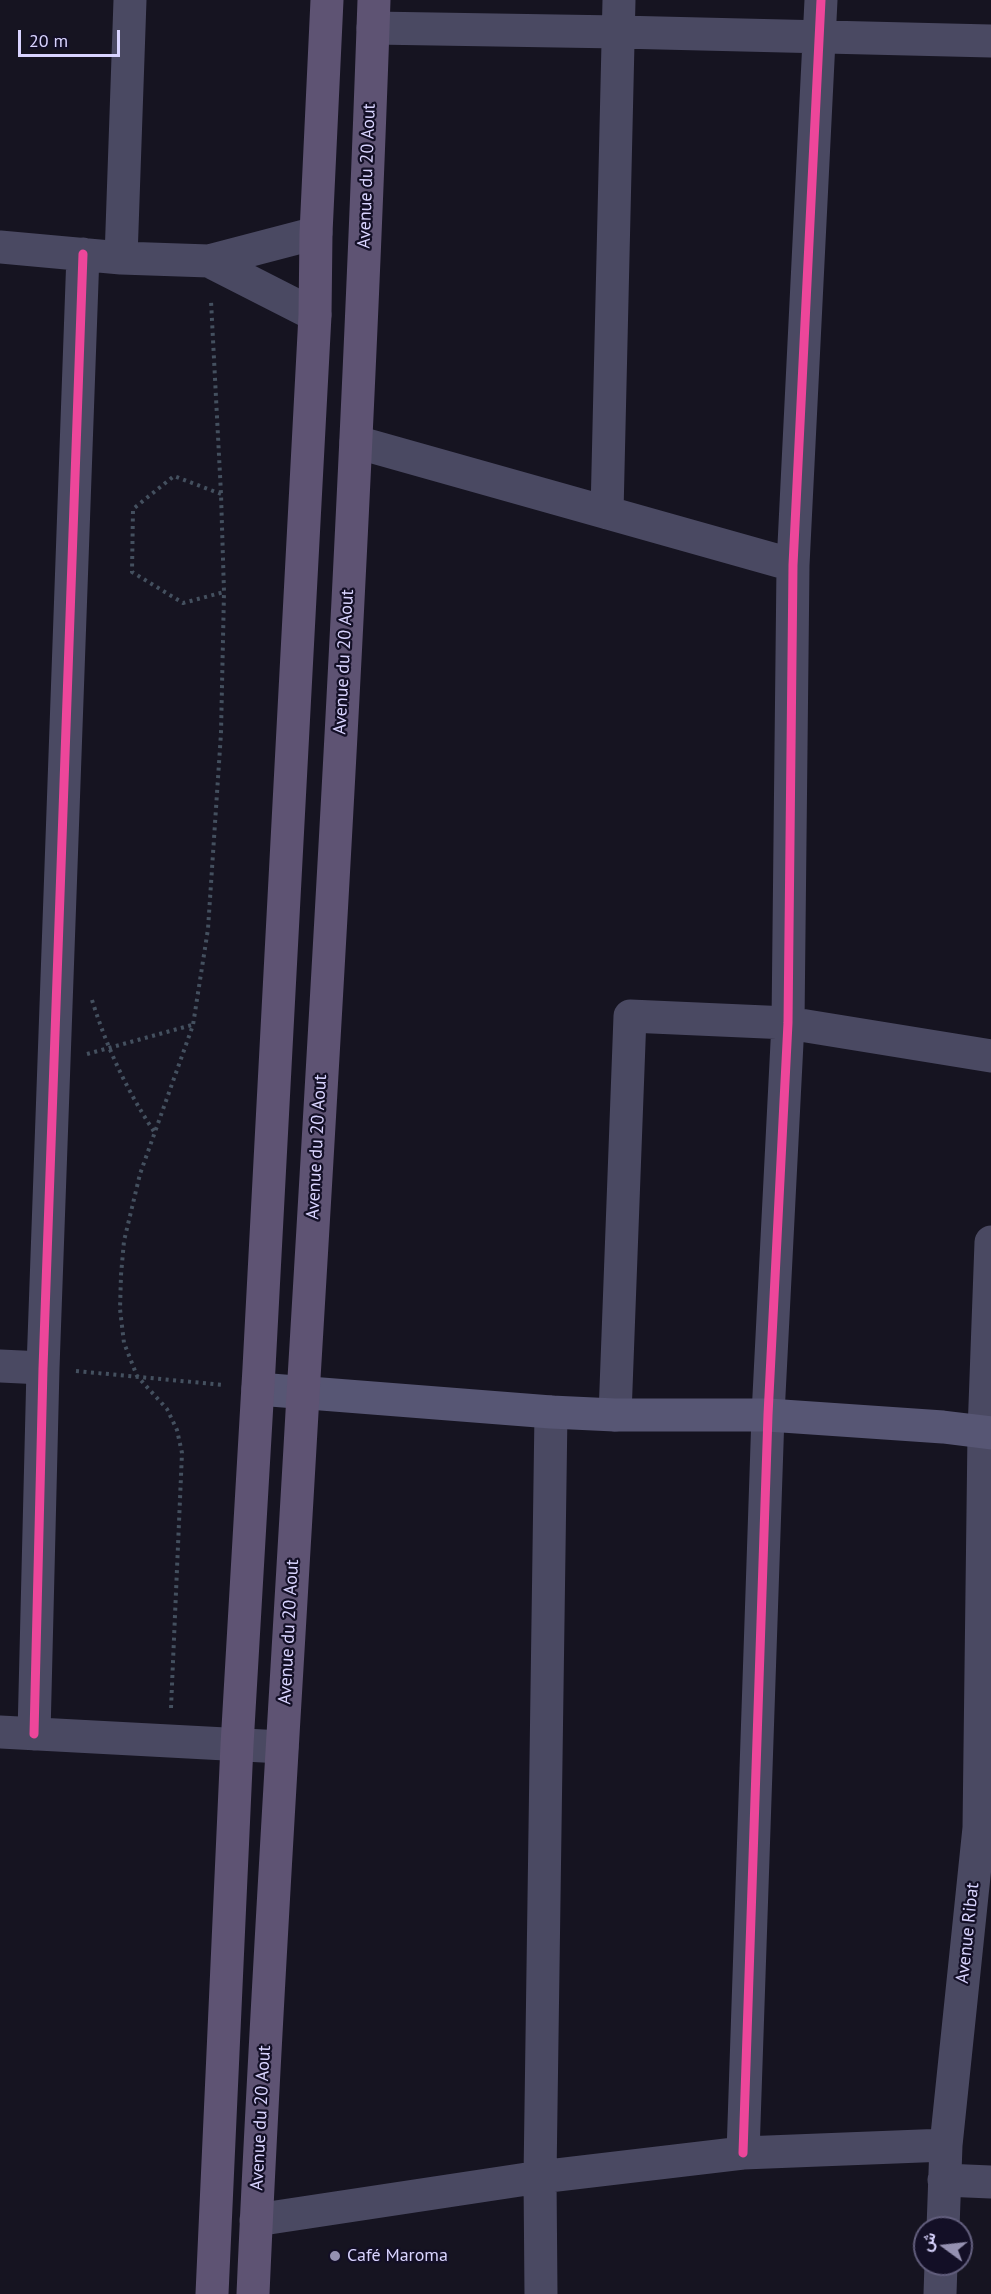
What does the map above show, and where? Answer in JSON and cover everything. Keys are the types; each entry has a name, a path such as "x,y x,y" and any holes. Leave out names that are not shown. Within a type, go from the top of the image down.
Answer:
{"main road":[{"path":"212,2294 237,1745 315,315 316,233 327,0"},
{"name":"Avenue du 20 Aout","path":"252,2294 356,442 373,14"}],"street":[{"path":"121,258 130,0"},
{"path":"743,2153 768,1415 788,1023 793,566 821,0"},
{"path":"373,14 619,16 819,38 991,41"},
{"path":"607,513 619,16"},
{"path":"0,247 121,258 209,261 316,233"},
{"path":"34,1734 43,1368 83,254"},
{"path":"209,261 315,315"},
{"path":"356,442 793,566"},
{"path":"615,1415 630,1016 788,1023 991,1056"},
{"name":"Avenue Ribat","path":"943,2216 946,2145 985,1829 991,1242"},
{"path":"0,1366 43,1368"},
{"path":"258,1389 551,1412 615,1415 768,1415 943,1426 988,1432"},
{"path":"541,2294 540,2177 551,1412"},
{"path":"0,1732 282,1748"},
{"path":"256,2220 540,2177 743,2153 946,2145"},
{"path":"944,2180 991,2182"},
{"path":"940,2294 941,2276"}],"path":[{"path":"170,1742 182,1453 177,1430 167,1409 137,1376 124,1343 120,1309 124,1241 130,1207 193,1025 208,929 221,733 224,592 209,261"},
{"path":"221,494 174,476 133,509 132,572 183,603 224,592"},
{"path":"91,998 108,1048 127,1088 156,1134"},
{"path":"54,1063 193,1025"},
{"path":"43,1368 258,1389"}],"cycle path":[{"path":"743,2153 768,1415 788,1023 793,565 821,0"},
{"path":"34,1734 43,1368 83,254"}],"place":[{"name":"Café Maroma","path":"335,2256"}]}
